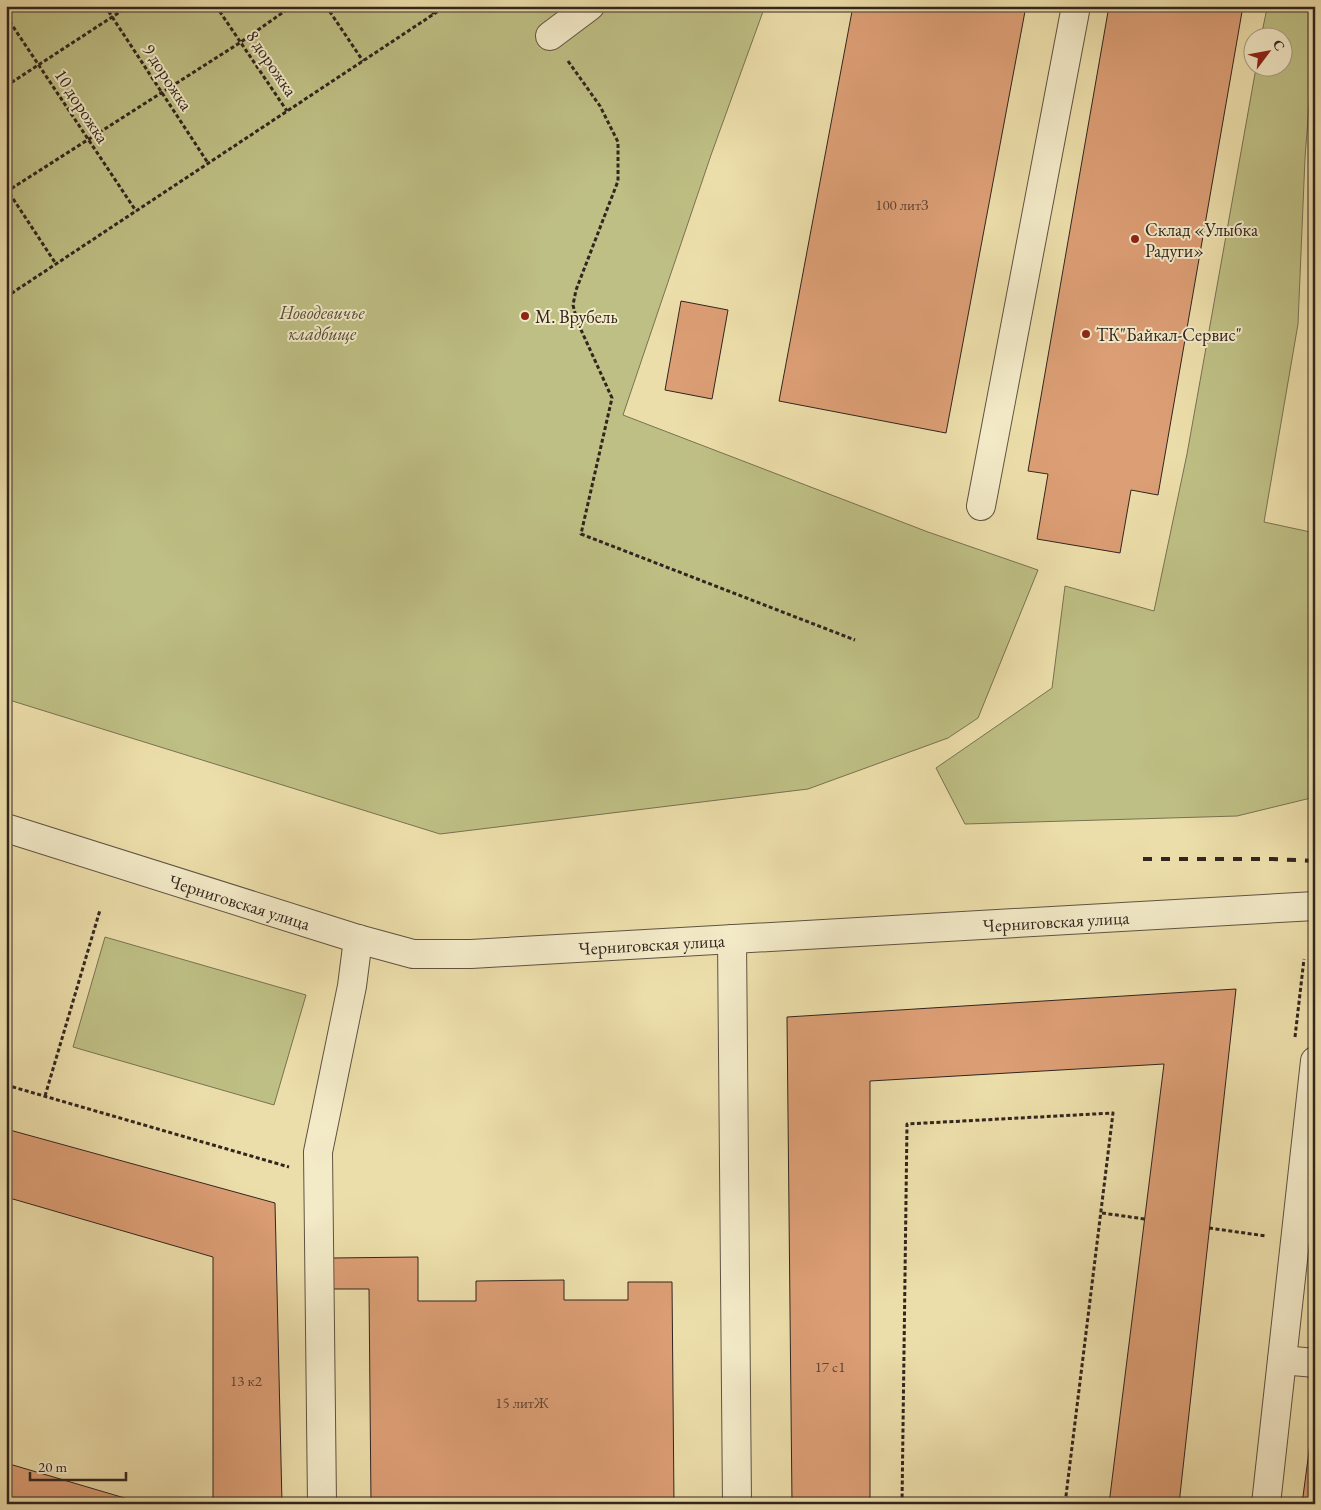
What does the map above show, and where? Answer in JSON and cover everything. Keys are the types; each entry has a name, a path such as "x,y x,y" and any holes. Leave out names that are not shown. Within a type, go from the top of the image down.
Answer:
{"street":[{"path":"550,36 590,6"},
{"path":"981,506 1076,6"},
{"name":"Черниговская улица","path":"6,828 358,939 413,954 461,954 1315,906"},
{"path":"322,1504 318,1152 352,986 358,939"},
{"path":"732,939 737,1504"},
{"path":"1266,1504 1315,1061"},
{"path":"1282,1360 1315,1363"}],"path":[{"name":"9 дорожка","path":"105,6 208,163"},
{"path":"6,86 129,6"},
{"name":"8 дорожка","path":"216,6 288,111"},
{"path":"56,264 7,190 240,42 292,6"},
{"path":"326,6 363,61"},
{"path":"428,6 434,14"},
{"path":"6,297 446,6"},
{"name":"10 дорожка","path":"6,16 136,211"},
{"path":"550,36 600,106 618,142 618,181 576,290 573,305 577,321 612,398 581,534 855,640"},
{"path":"45,1097 100,910"},
{"path":"6,1085 318,1176"},
{"path":"902,1504 907,1124 1113,1113 1065,1504"},
{"path":"1102,1213 1145,1219"},
{"path":"1209,1228 1272,1237"}],"green space":[{"name":"Новодевичье кладбище","path":"6,6 765,6 711,155 623,415 928,532 1038,570 978,718 948,738 808,789 440,834 6,699"},
{"path":"1270,6 1315,6 1305,158 1298,324 1264,522 1315,533 1315,797 1237,816 965,824 936,768 1052,688 1065,586 1154,611 1187,454 1254,78 1294,78 1294,28 1263,28 1266,13"},
{"path":"105,937 306,995 274,1105 73,1047"}],"building":[{"path":"853,6 1026,6 946,433 779,401"},
{"name":"Склад «Улыбка Радуги»","path":"1109,6 1243,6 1158,495 1131,490 1120,553 1037,539 1048,474 1028,471"},
{"path":"1315,207 1315,240 1309,239"},
{"path":"681,301 728,310 712,399 665,390"},
{"path":"6,896 12,897 6,919"},
{"path":"1236,989 1179,1504 1109,1504 1164,1064 870,1081 870,1504 792,1504 787,1017"},
{"path":"6,1129 275,1203 282,1504 213,1504 213,1257 6,1197"},
{"path":"418,1257 418,1301 476,1301 476,1281 564,1280 564,1300 628,1300 628,1282 672,1282 674,1504 371,1504 369,1289 332,1289 332,1258"},
{"path":"1315,1406 1315,1504 1302,1504"},
{"path":"6,1463 145,1504 6,1504"}],"railway":[{"path":"1143,859 1315,861"}],"place":[{"name":"Склад «Улыбка Радуги»","path":"1135,239"},
{"name":"М. Врубель","path":"525,316"},
{"name":"ТК\"Байкал-Сервис\"","path":"1086,334"}]}
